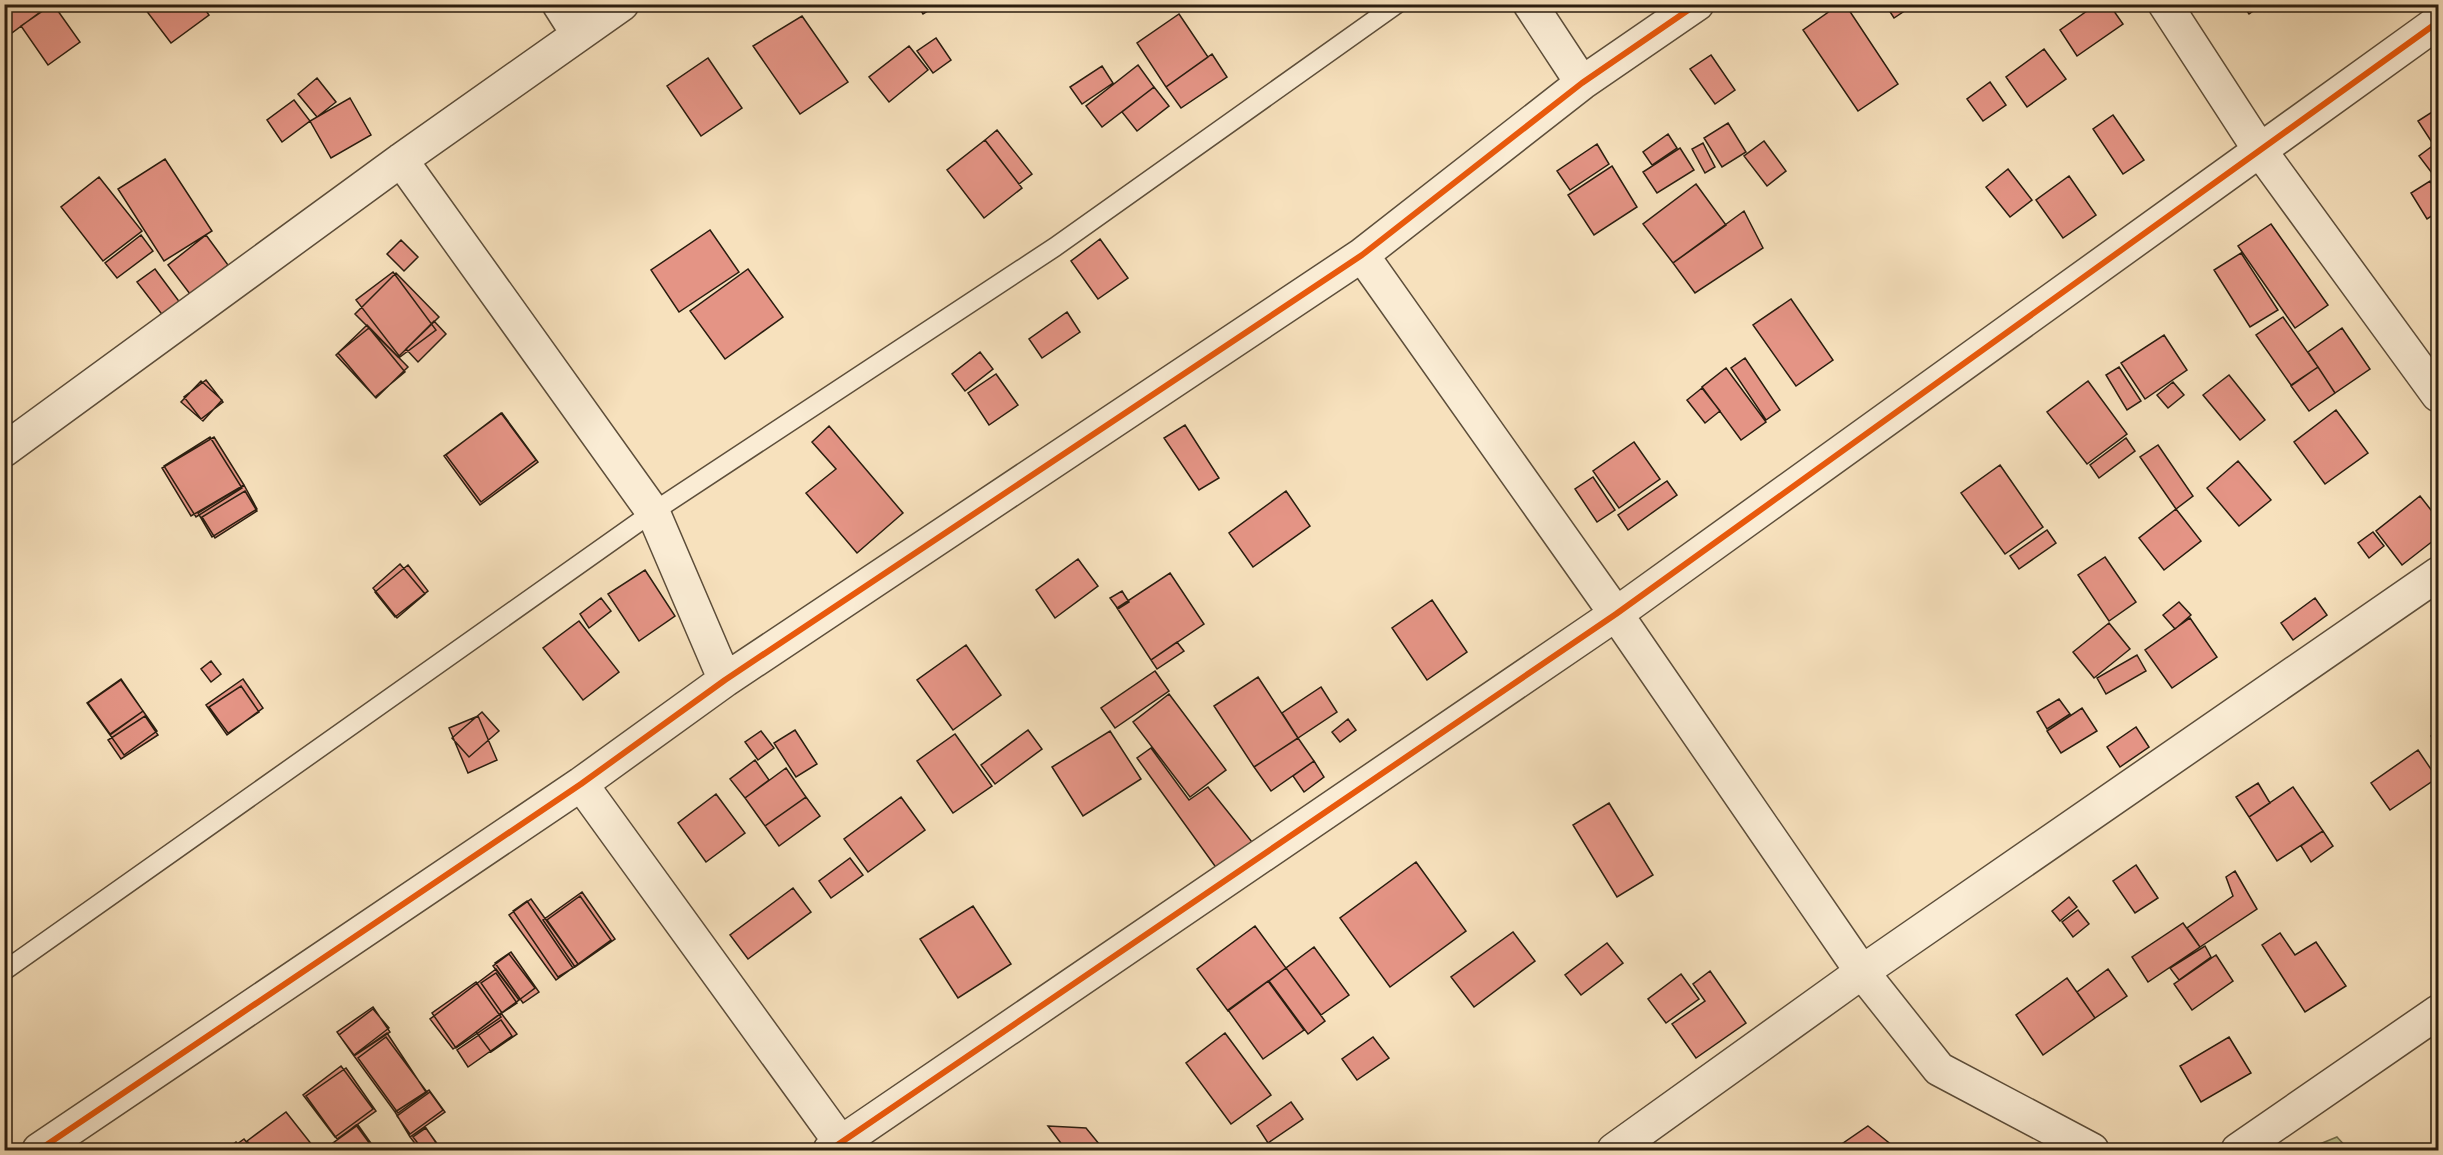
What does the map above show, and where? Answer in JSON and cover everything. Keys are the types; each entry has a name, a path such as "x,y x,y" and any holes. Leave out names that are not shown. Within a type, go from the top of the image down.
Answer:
{"street":[{"path":"559,4 578,34"},
{"path":"4,450 401,160 622,4"},
{"path":"1530,4 1582,82"},
{"path":"39,1150 581,784 725,680 1362,255 1582,82 1697,4"},
{"path":"2165,4 2261,152 2439,395"},
{"path":"581,784 839,1148 1616,614 2439,22"},
{"path":"401,160 653,512 725,680"},
{"path":"1362,255 1616,614 1862,972 1939,1069 2092,1150"},
{"path":"1614,1150 1862,972 2439,574"},
{"path":"2238,1150 2439,1012"}],"lane":[{"path":"4,971 653,512 1055,248 1397,4"}],"green space":[{"path":"2337,1137 2349,1150 2305,1150"}],"building":[{"path":"4,4 51,4 5,38"},
{"path":"53,4 80,42 48,65 21,26"},
{"path":"201,4 209,15 171,43 142,5"},
{"path":"917,4 939,4 923,14"},
{"path":"1840,4 1845,4 1898,84 1858,111 1803,30"},
{"path":"1885,4 1915,4 1894,18"},
{"path":"2097,4 2109,4 2123,24 2077,56 2060,30"},
{"path":"2242,4 2263,4 2249,14"},
{"path":"1179,14 1208,57 1166,87 1137,43"},
{"path":"802,16 848,82 800,114 753,46"},
{"path":"936,38 951,60 933,73 917,51"},
{"path":"909,46 928,70 889,102 869,77"},
{"path":"2044,49 2066,79 2027,107 2006,77"},
{"path":"1212,54 1227,77 1181,108 1166,87"},
{"path":"1711,55 1735,90 1715,104 1690,69"},
{"path":"708,58 742,108 701,136 667,86"},
{"path":"1138,65 1154,87 1102,127 1086,106"},
{"path":"1102,66 1113,83 1082,104 1070,87"},
{"path":"317,78 336,102 317,117 298,94"},
{"path":"1990,82 2006,105 1983,121 1967,99"},
{"path":"1154,87 1169,106 1137,131 1122,112"},
{"path":"350,98 371,135 331,158 310,121"},
{"path":"294,100 310,121 282,142 267,120"},
{"path":"2432,112 2438,123 2438,141 2433,144 2418,121"},
{"path":"2113,115 2144,160 2123,174 2093,129"},
{"path":"1728,123 1746,152 1722,167 1704,138"},
{"path":"997,130 1032,174 1019,184 985,140"},
{"path":"1668,134 1677,148 1652,165 1643,152"},
{"path":"985,140 1022,188 984,218 947,170"},
{"path":"1764,141 1786,171 1767,186 1744,156"},
{"path":"1703,143 1715,167 1705,173 1692,149"},
{"path":"1597,144 1609,164 1570,190 1557,171"},
{"path":"2438,145 2438,157 2433,149"},
{"path":"2431,147 2438,158 2438,181 2419,156"},
{"path":"1680,148 1694,170 1657,193 1643,172"},
{"path":"165,159 212,231 164,261 118,189"},
{"path":"1612,166 1637,207 1594,235 1568,195"},
{"path":"2008,169 2032,200 2010,217 1986,187"},
{"path":"2069,176 2096,215 2063,238 2036,200"},
{"path":"99,177 142,231 103,261 61,207"},
{"path":"2430,181 2438,195 2438,212 2427,219 2411,193"},
{"path":"1696,184 1726,225 1673,263 1643,224"},
{"path":"1744,211 1763,248 1695,293 1673,263"},
{"path":"2271,224 2328,305 2295,328 2238,246"},
{"path":"710,230 739,272 679,312 651,270"},
{"path":"141,235 153,251 117,278 105,263"},
{"path":"206,235 228,265 190,294 168,265"},
{"path":"1100,239 1128,278 1098,299 1071,261"},
{"path":"401,240 418,257 404,271 387,254"},
{"path":"2241,253 2278,310 2250,327 2214,270"},
{"path":"155,269 181,304 164,317 137,282"},
{"path":"748,269 783,317 725,359 690,311"},
{"path":"393,272 436,330 400,357 356,300"},
{"path":"396,273 439,317 398,357 355,314"},
{"path":"1791,299 1833,360 1796,386 1753,325"},
{"path":"1067,312 1080,332 1042,358 1029,339"},
{"path":"2283,317 2318,367 2291,385 2256,335"},
{"path":"434,321 446,334 418,362 406,349"},
{"path":"367,325 408,367 376,398 336,355"},
{"path":"369,328 405,372 375,397 338,353"},
{"path":"2342,328 2370,369 2335,393 2308,352"},
{"path":"2164,335 2187,370 2145,399 2121,363"},
{"path":"980,352 993,369 965,391 952,374"},
{"path":"1745,358 1780,410 1766,420 1731,368"},
{"path":"2119,367 2141,401 2127,410 2106,375"},
{"path":"2318,367 2335,393 2309,411 2291,386"},
{"path":"1726,368 1766,422 1741,440 1702,387"},
{"path":"996,374 1018,405 989,425 968,393"},
{"path":"2229,375 2265,420 2240,440 2203,395"},
{"path":"206,380 223,402 201,419 184,397"},
{"path":"201,381 222,400 203,421 181,402"},
{"path":"2088,381 2127,434 2087,464 2047,412"},
{"path":"2173,382 2184,395 2168,408 2157,395"},
{"path":"1702,388 1720,411 1705,423 1687,400"},
{"path":"2336,410 2368,453 2325,484 2294,442"},
{"path":"501,413 536,460 481,502 446,455"},
{"path":"502,413 538,462 480,505 444,456"},
{"path":"1185,425 1219,478 1199,490 1164,438"},
{"path":"829,426 903,513 857,553 806,493 836,469 812,442"},
{"path":"210,437 242,488 196,517 164,466"},
{"path":"214,437 244,485 191,516 162,468"},
{"path":"2126,438 2135,451 2099,478 2090,465"},
{"path":"1634,442 1660,479 1619,508 1593,471"},
{"path":"2158,445 2193,496 2176,509 2140,457"},
{"path":"2238,461 2271,500 2239,526 2207,488"},
{"path":"2000,465 2043,527 2005,554 1961,493"},
{"path":"1593,477 1615,510 1597,522 1575,489"},
{"path":"1667,481 1677,495 1628,530 1618,515"},
{"path":"244,485 257,509 212,537 198,513"},
{"path":"245,491 257,511 215,538 202,517"},
{"path":"1286,491 1310,526 1253,567 1229,533"},
{"path":"2420,496 2438,519 2438,537 2402,565 2376,531"},
{"path":"2176,509 2201,541 2164,570 2139,538"},
{"path":"2047,530 2056,543 2019,569 2010,556"},
{"path":"2373,532 2384,546 2369,558 2358,543"},
{"path":"2105,557 2136,602 2109,621 2078,575"},
{"path":"1078,559 1098,586 1055,618 1036,590"},
{"path":"400,564 425,594 397,618 373,588"},
{"path":"408,565 428,591 395,617 375,592"},
{"path":"645,570 675,616 639,641 608,594"},
{"path":"1170,573 1204,624 1151,660 1117,608"},
{"path":"1122,591 1129,602 1118,609 1110,598"},
{"path":"601,598 611,611 589,628 580,614"},
{"path":"2315,598 2327,615 2293,640 2281,623"},
{"path":"1432,600 1467,652 1427,680 1392,628"},
{"path":"2179,602 2191,615 2175,629 2163,615"},
{"path":"2190,618 2217,657 2172,688 2145,650"},
{"path":"579,621 619,672 583,700 543,648"},
{"path":"2109,623 2130,649 2094,678 2073,652"},
{"path":"1177,642 1184,651 1157,669 1151,660"},
{"path":"966,645 1001,695 953,730 917,680"},
{"path":"2137,655 2146,671 2106,694 2097,678"},
{"path":"211,661 221,674 211,682 201,669"},
{"path":"1155,671 1169,691 1115,728 1101,708"},
{"path":"1258,677 1298,738 1254,767 1214,706"},
{"path":"121,679 143,711 110,735 87,703"},
{"path":"243,679 263,708 227,735 206,705"},
{"path":"121,680 143,711 110,734 88,703"},
{"path":"241,686 259,712 228,733 209,707"},
{"path":"1321,687 1337,712 1298,738 1282,713"},
{"path":"1169,694 1226,770 1190,797 1133,722"},
{"path":"2059,699 2070,714 2047,729 2037,712"},
{"path":"2082,708 2097,731 2061,753 2047,731"},
{"path":"143,711 157,731 124,755 110,735"},
{"path":"482,712 499,731 469,757 452,738"},
{"path":"145,716 158,735 121,759 108,740"},
{"path":"478,716 497,760 468,773 449,728"},
{"path":"1348,719 1356,730 1340,742 1332,732"},
{"path":"2136,727 2149,747 2120,767 2107,747"},
{"path":"795,730 817,764 796,777 774,743"},
{"path":"1028,730 1042,749 995,784 981,765"},
{"path":"761,731 774,748 758,760 745,742"},
{"path":"1110,731 1141,779 1083,816 1052,767"},
{"path":"2438,731 2438,747 2431,736"},
{"path":"955,734 992,786 953,813 917,761"},
{"path":"1298,738 1314,761 1271,791 1254,767"},
{"path":"1151,748 1189,800 1208,787 1256,847 1220,873 1137,758"},
{"path":"2418,750 2437,778 2390,810 2371,783"},
{"path":"755,760 769,780 745,798 730,779"},
{"path":"1314,761 1324,777 1304,792 1293,776"},
{"path":"786,768 806,797 765,826 745,798"},
{"path":"2258,783 2270,803 2249,817 2236,797"},
{"path":"2293,787 2323,831 2277,861 2249,817"},
{"path":"716,794 745,833 706,862 678,823"},
{"path":"806,797 820,816 779,846 765,826"},
{"path":"901,797 925,830 868,872 844,839"},
{"path":"1609,803 1653,875 1617,897 1573,825"},
{"path":"2323,831 2333,846 2311,862 2301,846"},
{"path":"850,858 863,875 831,898 819,881"},
{"path":"1416,862 1466,931 1390,987 1340,918"},
{"path":"2136,865 2158,898 2135,913 2113,881"},
{"path":"2235,871 2257,909 2200,947 2187,928 2233,896 2226,877"},
{"path":"793,888 811,912 748,959 730,935"},
{"path":"582,892 615,939 575,967 543,920"},
{"path":"580,896 611,940 578,964 547,920"},
{"path":"2069,897 2077,907 2060,921 2052,911"},
{"path":"531,899 578,964 556,980 509,915"},
{"path":"527,901 573,968 558,977 513,911"},
{"path":"973,906 1011,964 958,998 920,939"},
{"path":"2078,910 2089,924 2073,937 2062,922"},
{"path":"2183,923 2200,947 2148,982 2132,957"},
{"path":"1255,926 1286,968 1228,1011 1197,969"},
{"path":"1513,932 1535,961 1474,1007 1451,977"},
{"path":"2280,933 2295,955 2316,942 2346,986 2305,1012 2262,945"},
{"path":"1607,943 1623,963 1581,995 1565,975"},
{"path":"2205,946 2211,957 2179,980 2170,968"},
{"path":"1314,947 1349,995 1321,1015 1286,968"},
{"path":"511,952 539,992 523,1003 495,963"},
{"path":"509,954 535,988 519,1000 493,966"},
{"path":"2216,955 2233,981 2192,1010 2174,984"},
{"path":"1286,968 1325,1021 1308,1034 1269,981"},
{"path":"496,969 519,1000 453,1049 430,1019"},
{"path":"2108,969 2127,996 2095,1018 2077,992"},
{"path":"1710,971 1746,1023 1696,1058 1672,1024 1705,1001 1693,984"},
{"path":"496,973 517,1003 502,1013 481,983"},
{"path":"1681,974 1699,999 1666,1023 1648,999"},
{"path":"2067,978 2095,1018 2043,1055 2016,1015"},
{"path":"1268,981 1304,1030 1263,1059 1228,1010"},
{"path":"476,982 501,1017 456,1048 432,1013"},
{"path":"373,1007 390,1032 354,1056 337,1032"},
{"path":"373,1009 389,1028 354,1055 339,1035"},
{"path":"501,1013 517,1034 491,1052 476,1032"},
{"path":"501,1020 512,1036 468,1067 457,1050"},
{"path":"387,1033 426,1092 395,1112 354,1056"},
{"path":"1225,1033 1271,1095 1231,1124 1186,1063"},
{"path":"386,1037 427,1092 398,1113 358,1058"},
{"path":"1373,1037 1389,1058 1357,1080 1342,1059"},
{"path":"2229,1037 2251,1073 2201,1102 2180,1066"},
{"path":"341,1066 373,1109 335,1137 303,1095"},
{"path":"346,1068 376,1111 337,1139 306,1096"},
{"path":"429,1090 445,1112 410,1137 395,1112"},
{"path":"430,1092 443,1110 410,1134 397,1116"},
{"path":"1291,1102 1303,1119 1268,1143 1257,1126"},
{"path":"286,1112 316,1150 255,1150 247,1141"},
{"path":"356,1125 373,1148 370,1150 337,1150 332,1144"},
{"path":"358,1125 373,1146 367,1150 338,1150 333,1143"},
{"path":"1048,1126 1086,1128 1104,1150 1066,1150"},
{"path":"1868,1126 1898,1150 1833,1150"},
{"path":"425,1127 441,1149 420,1150 410,1137"},
{"path":"426,1128 441,1150 423,1150 413,1137"},
{"path":"244,1139 253,1150 229,1150"},
{"path":"236,1142 243,1150 226,1150"},
{"path":"1053,1145 1057,1150 1045,1150"}],"cycle path":[{"path":"39,1150 581,784 725,680 1362,255 1582,83 1697,4"},
{"path":"830,1150 1616,614 2438,22"}]}
